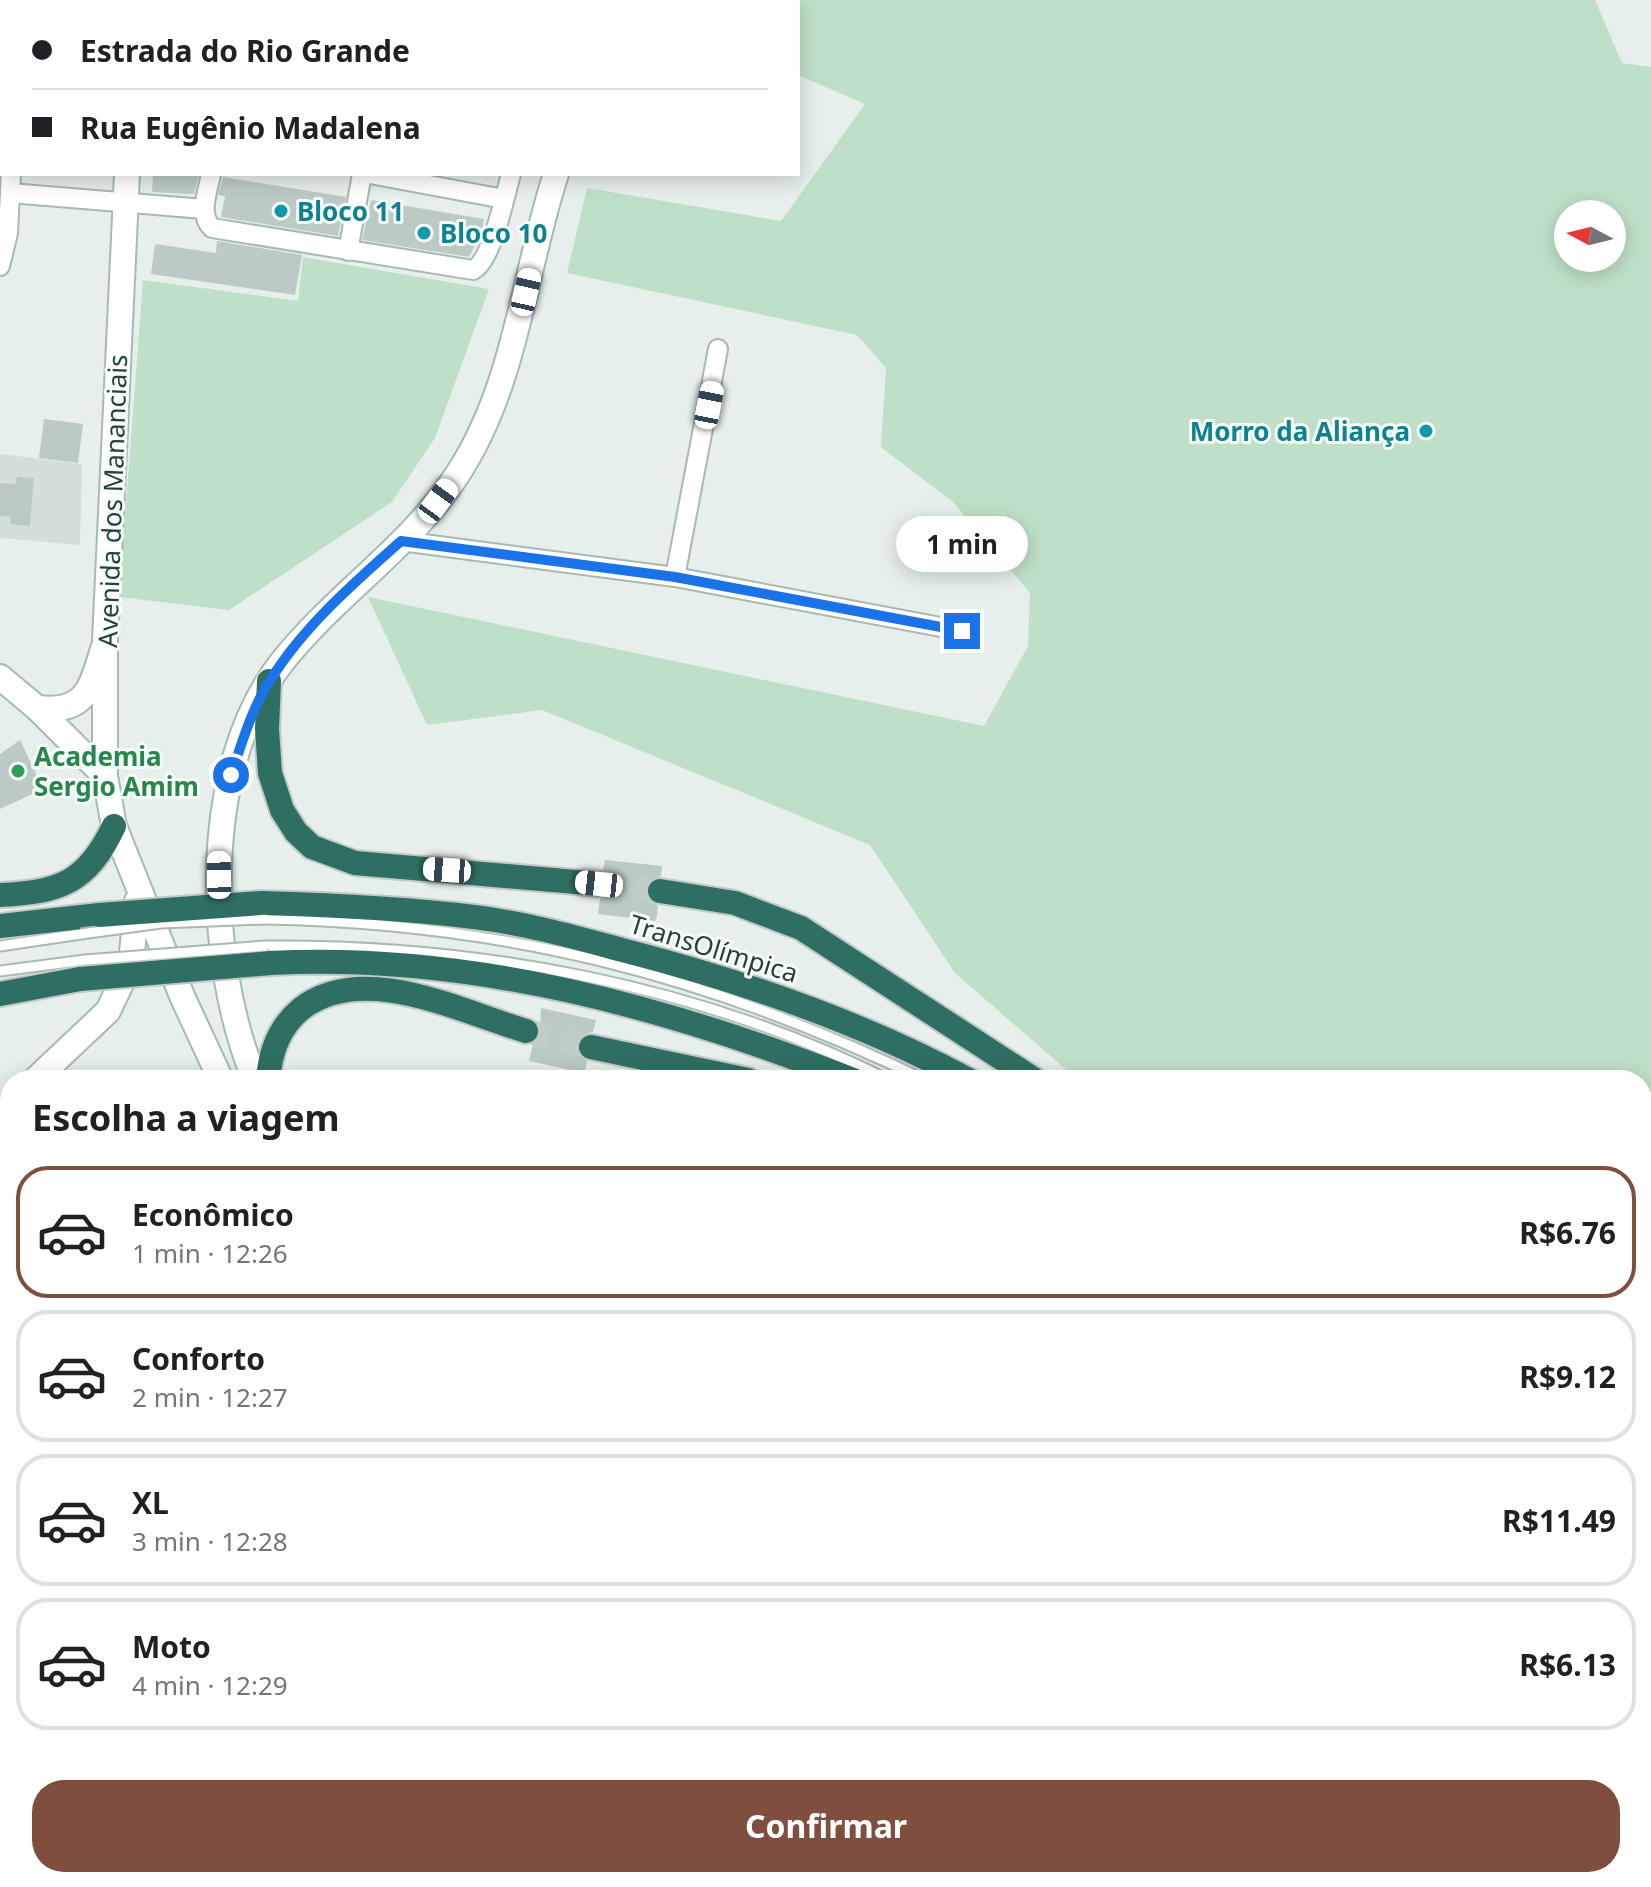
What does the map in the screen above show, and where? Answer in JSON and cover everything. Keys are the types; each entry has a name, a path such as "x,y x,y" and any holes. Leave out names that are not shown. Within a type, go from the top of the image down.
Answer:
{"highway":[{"path":"269,681 267,729 270,773 282,810 296,832 312,847 355,863 599,884"},
{"path":"0,895 39,893 65,886 103,850 114,826"},
{"path":"660,891 735,903 801,928 1020,1070"},
{"name":"TransOlímpica","path":"0,926 99,915 363,905 477,917 595,942 724,976 805,1005 947,1070"},
{"path":"0,994 82,969 268,955 461,970 581,992 719,1030 826,1070"},
{"path":"270,1070 273,1049 291,1017 326,993 354,986 403,994 526,1031"},
{"path":"591,1047 700,1070"}],"main road":[{"name":"Avenida dos Mananciais","path":"127,176 105,641 105,776 114,826 217,1070"},
{"path":"251,1070 233,1021 222,928 219,853 231,775 269,681 332,605 401,541 426,531 460,471 500,381 555,176"},
{"path":"37,708 61,708 82,699 91,687 105,641"},
{"path":"0,677 37,708 105,776"},
{"path":"47,1070 108,1011 120,990 131,963 139,891"}],"street":[{"path":"211,176 204,209 207,223 219,230 477,269 488,251 510,176"},
{"path":"348,251 362,176"},
{"path":"381,176 504,199"},
{"path":"0,266 5,257 10,183 125,203 204,209"},
{"path":"675,577 718,349"},
{"path":"426,531 962,631"}],"lane":[{"name":"TransOlímpica","path":"0,946 262,911 418,926 590,958 665,976 780,1015 903,1070"},
{"path":"268,955 344,945 470,956 581,976 718,1012 774,1031 866,1070"},
{"path":"0,971 82,969"}],"shaded area":[{"path":"0,454 82,464 80,545 0,538"}],"green space":[{"path":"800,0 1595,0 1622,63 1651,67 1651,1070 1067,1070 955,973 870,845 542,710 427,725 368,597 984,726 1028,646 1030,593 953,502 881,447 886,368 857,335 567,273 587,188 781,221 865,104 800,76"},
{"path":"303,257 489,289 435,438 392,502 229,610 119,597 143,280 298,301"}],"building":[{"path":"153,176 198,176 194,194 152,192"},
{"name":"Bloco 11","path":"223,177 346,197 338,236 221,217 225,196 218,195"},
{"name":"Bloco 10","path":"371,200 484,219 482,232 469,257 362,240"},
{"path":"217,241 302,255 295,295 151,274 155,244 216,253"},
{"path":"44,419 83,424 78,463 39,458"},
{"path":"17,477 34,478 30,526 10,524 11,517 0,516 0,483 16,484"},
{"name":"Academia Sergio Amim","path":"20,740 43,789 0,809 0,754"},
{"path":"605,860 662,866 661,876 649,881 645,889 650,902 658,906 656,921 598,914 600,899 611,893 614,886 612,877 603,870"},
{"path":"541,1008 596,1020 593,1032 586,1033 577,1043 577,1052 587,1061 586,1070 529,1061 533,1044 540,1035"}],"tunnel":[{"path":"599,884 660,891"},
{"path":"526,1031 591,1047"}],"place":[{"name":"Bloco 11","path":"281,211"},
{"name":"Bloco 10","path":"424,233"},
{"name":"Morro da Aliança","path":"1426,431"},
{"name":"Academia Sergio Amim","path":"18,771"}],"route":[{"path":"231,775 244,735 269,681 332,605 401,541 431,542 675,577 962,631"}]}
